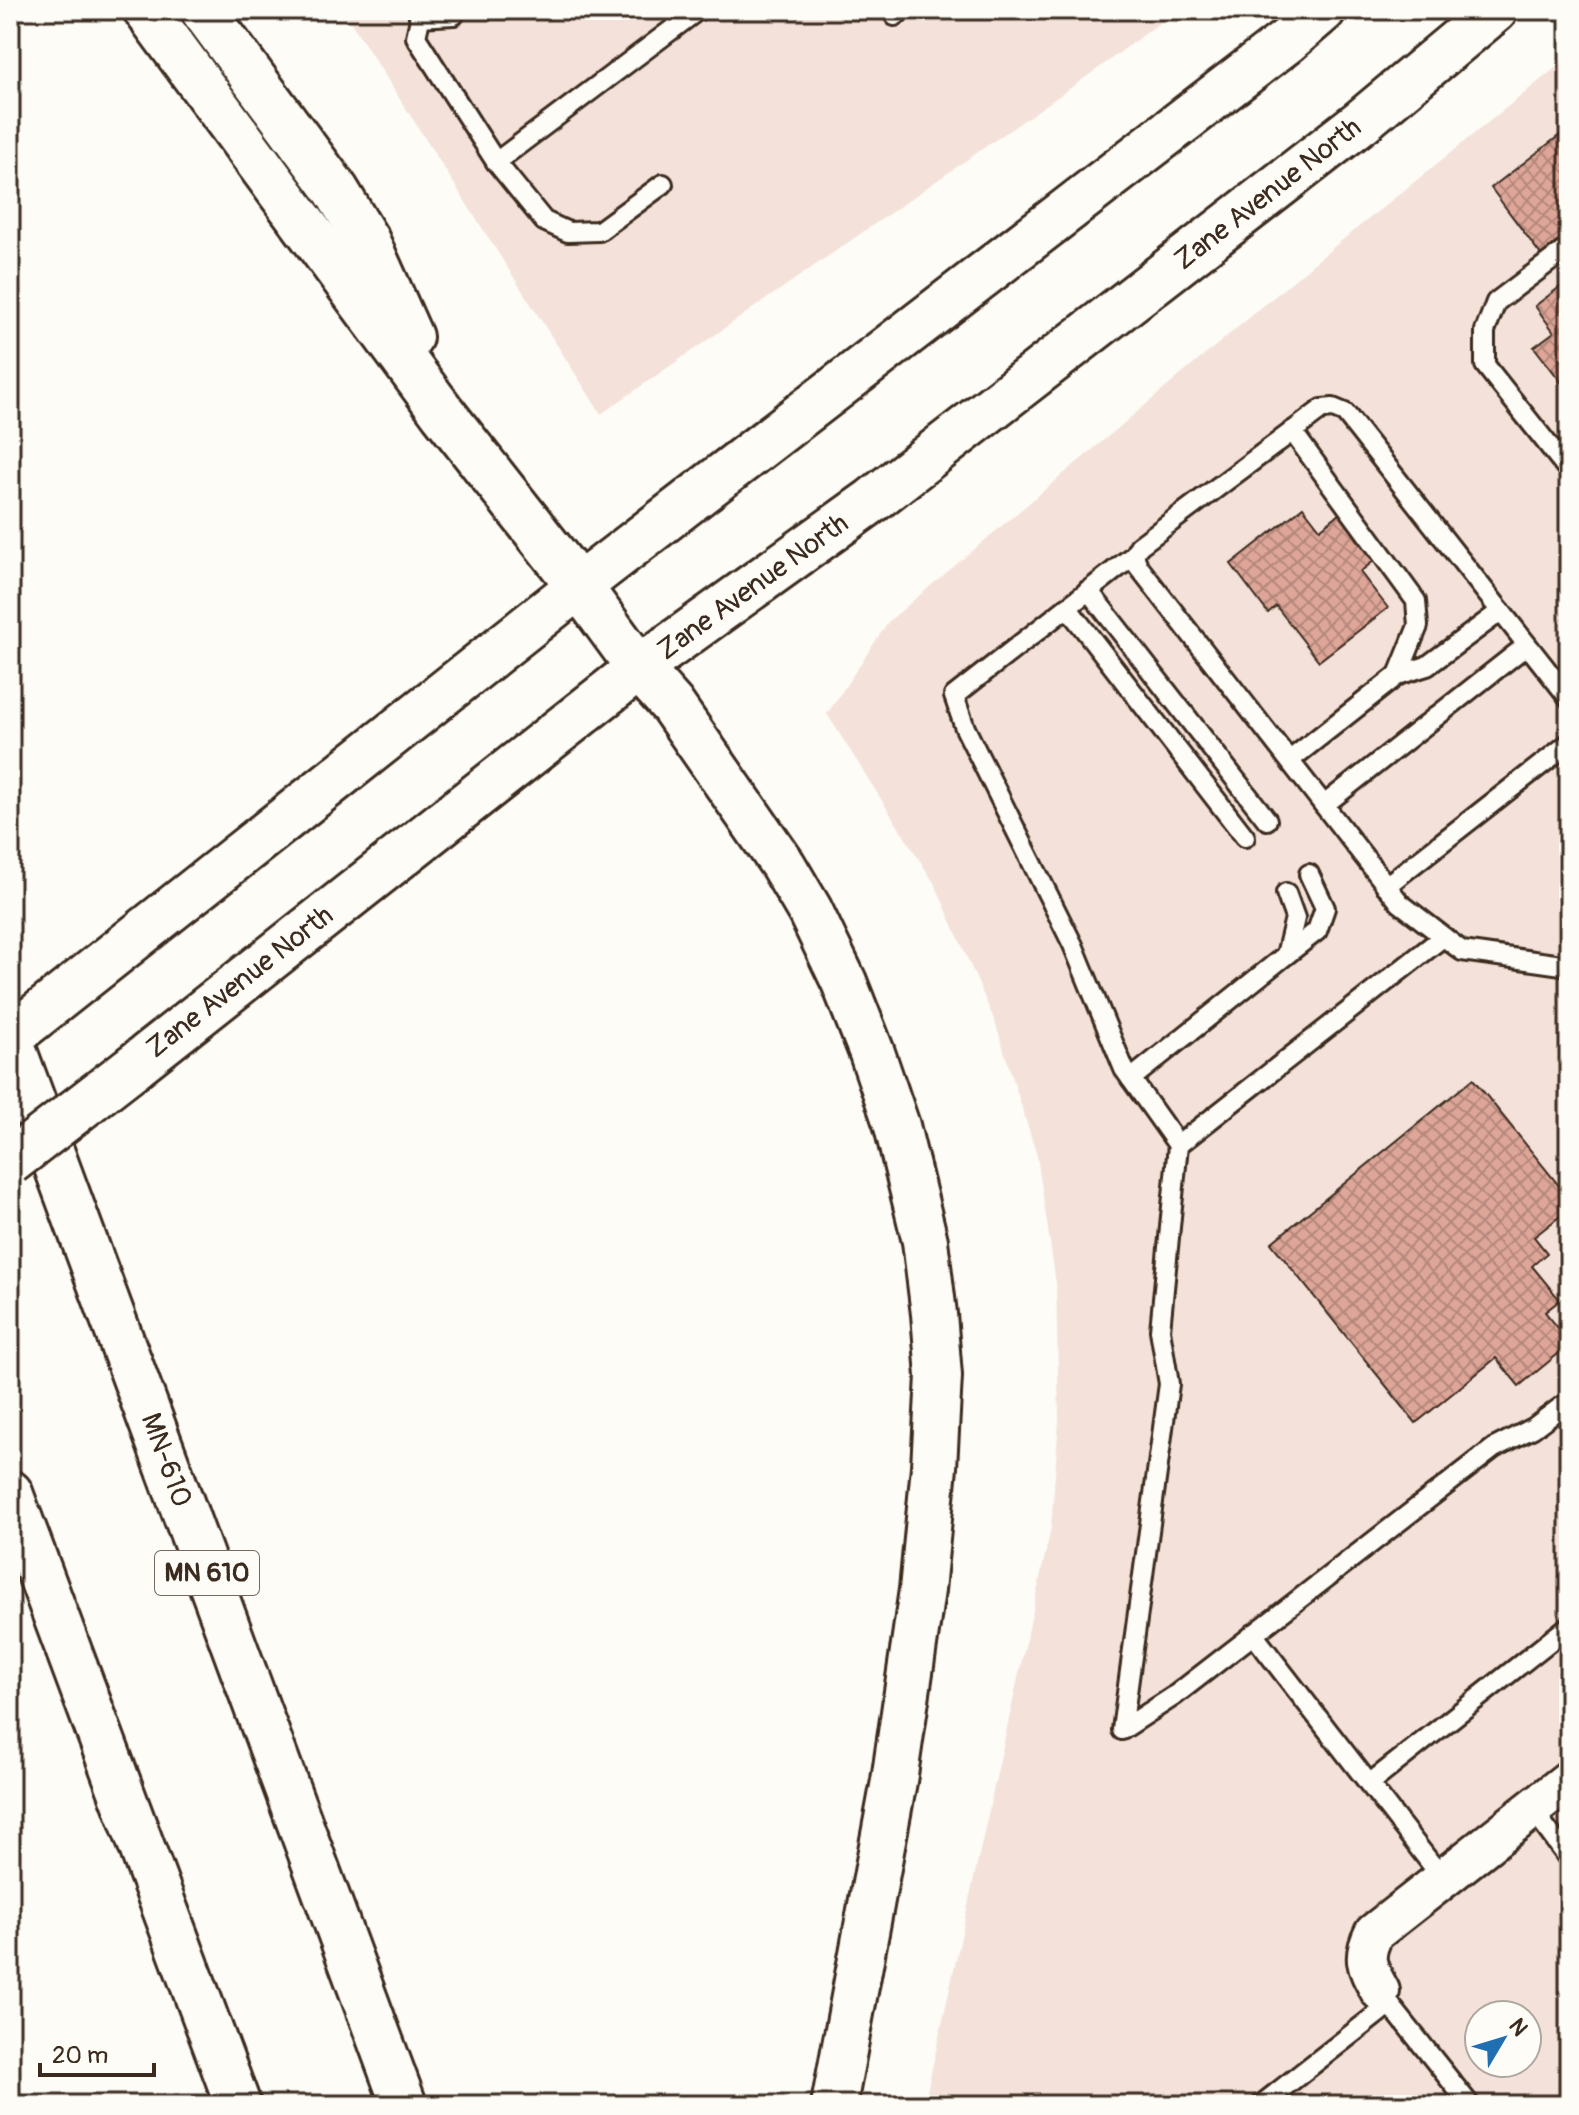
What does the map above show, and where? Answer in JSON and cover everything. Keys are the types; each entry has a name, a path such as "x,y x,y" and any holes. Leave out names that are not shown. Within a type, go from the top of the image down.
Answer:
{"main road":[{"path":"146,10 443,413 579,586 639,668 672,705 722,776 783,865 810,911 844,982 877,1068 911,1177 927,1256 939,1376 929,1530 894,1781 834,2105"},
{"path":"203,10 336,190 367,241 443,413"},
{"path":"10,1039 579,586 1287,41 1323,10"},
{"name":"Zane Avenue North","path":"10,1162 639,668 885,491 1362,121 1495,10"},
{"name":"MN-610","path":"10,1039 404,2105"},
{"path":"10,1493 238,2105"}],"street":[{"path":"1385,1998 1367,1967 1366,1949 1374,1933 1569,1780"}],"lane":[{"path":"496,162 698,10"},
{"path":"454,15 420,14 416,37 496,162 544,221 568,232 599,231 663,184"},
{"path":"1569,247 1496,302 1485,331 1485,365 1569,471"},
{"path":"1569,698 1345,413 1333,408 1322,409 1139,546 1134,555 954,696 965,728 1073,945 1124,1069 1178,1145 1160,1330 1169,1384 1122,1730 1174,1696 1494,1448 1533,1428 1569,1401"},
{"path":"1292,431 1416,601 1418,626 1398,675"},
{"path":"1134,555 1138,566 1400,903 1462,951 1569,966"},
{"path":"1088,590 1267,820"},
{"path":"1067,607 1245,837"},
{"path":"1290,760 1398,675 1427,666 1501,611"},
{"path":"1324,805 1527,645"},
{"path":"1386,886 1569,743"},
{"path":"1131,1079 1317,931 1325,908 1309,874"},
{"path":"1286,893 1295,918 1286,955"},
{"path":"1178,1145 1443,937"},
{"path":"1369,1784 1569,1626"},
{"path":"1253,1634 1443,1879"},
{"path":"1532,1809 1569,1859"},
{"path":"1261,2105 1385,1998 1470,2105"}],"shaded area":[{"path":"343,10 1177,10 1099,68 601,414"},
{"path":"1569,57 1569,2105 924,2105 1051,1528 1059,1420 1056,1284 1037,1156 995,1022 936,886 827,714 889,621 1314,263"}],"building":[{"path":"1569,128 1569,232 1541,255 1491,188"},
{"path":"1569,280 1569,392 1534,347 1554,332 1535,306"},
{"path":"1303,507 1320,529 1339,514 1375,560 1360,572 1388,608 1319,661 1276,606 1268,613 1231,564"},
{"path":"1473,1079 1569,1198 1569,1209 1534,1237 1547,1253 1532,1266 1560,1300 1545,1312 1569,1345 1519,1386 1496,1358 1416,1423 1271,1243"}]}
